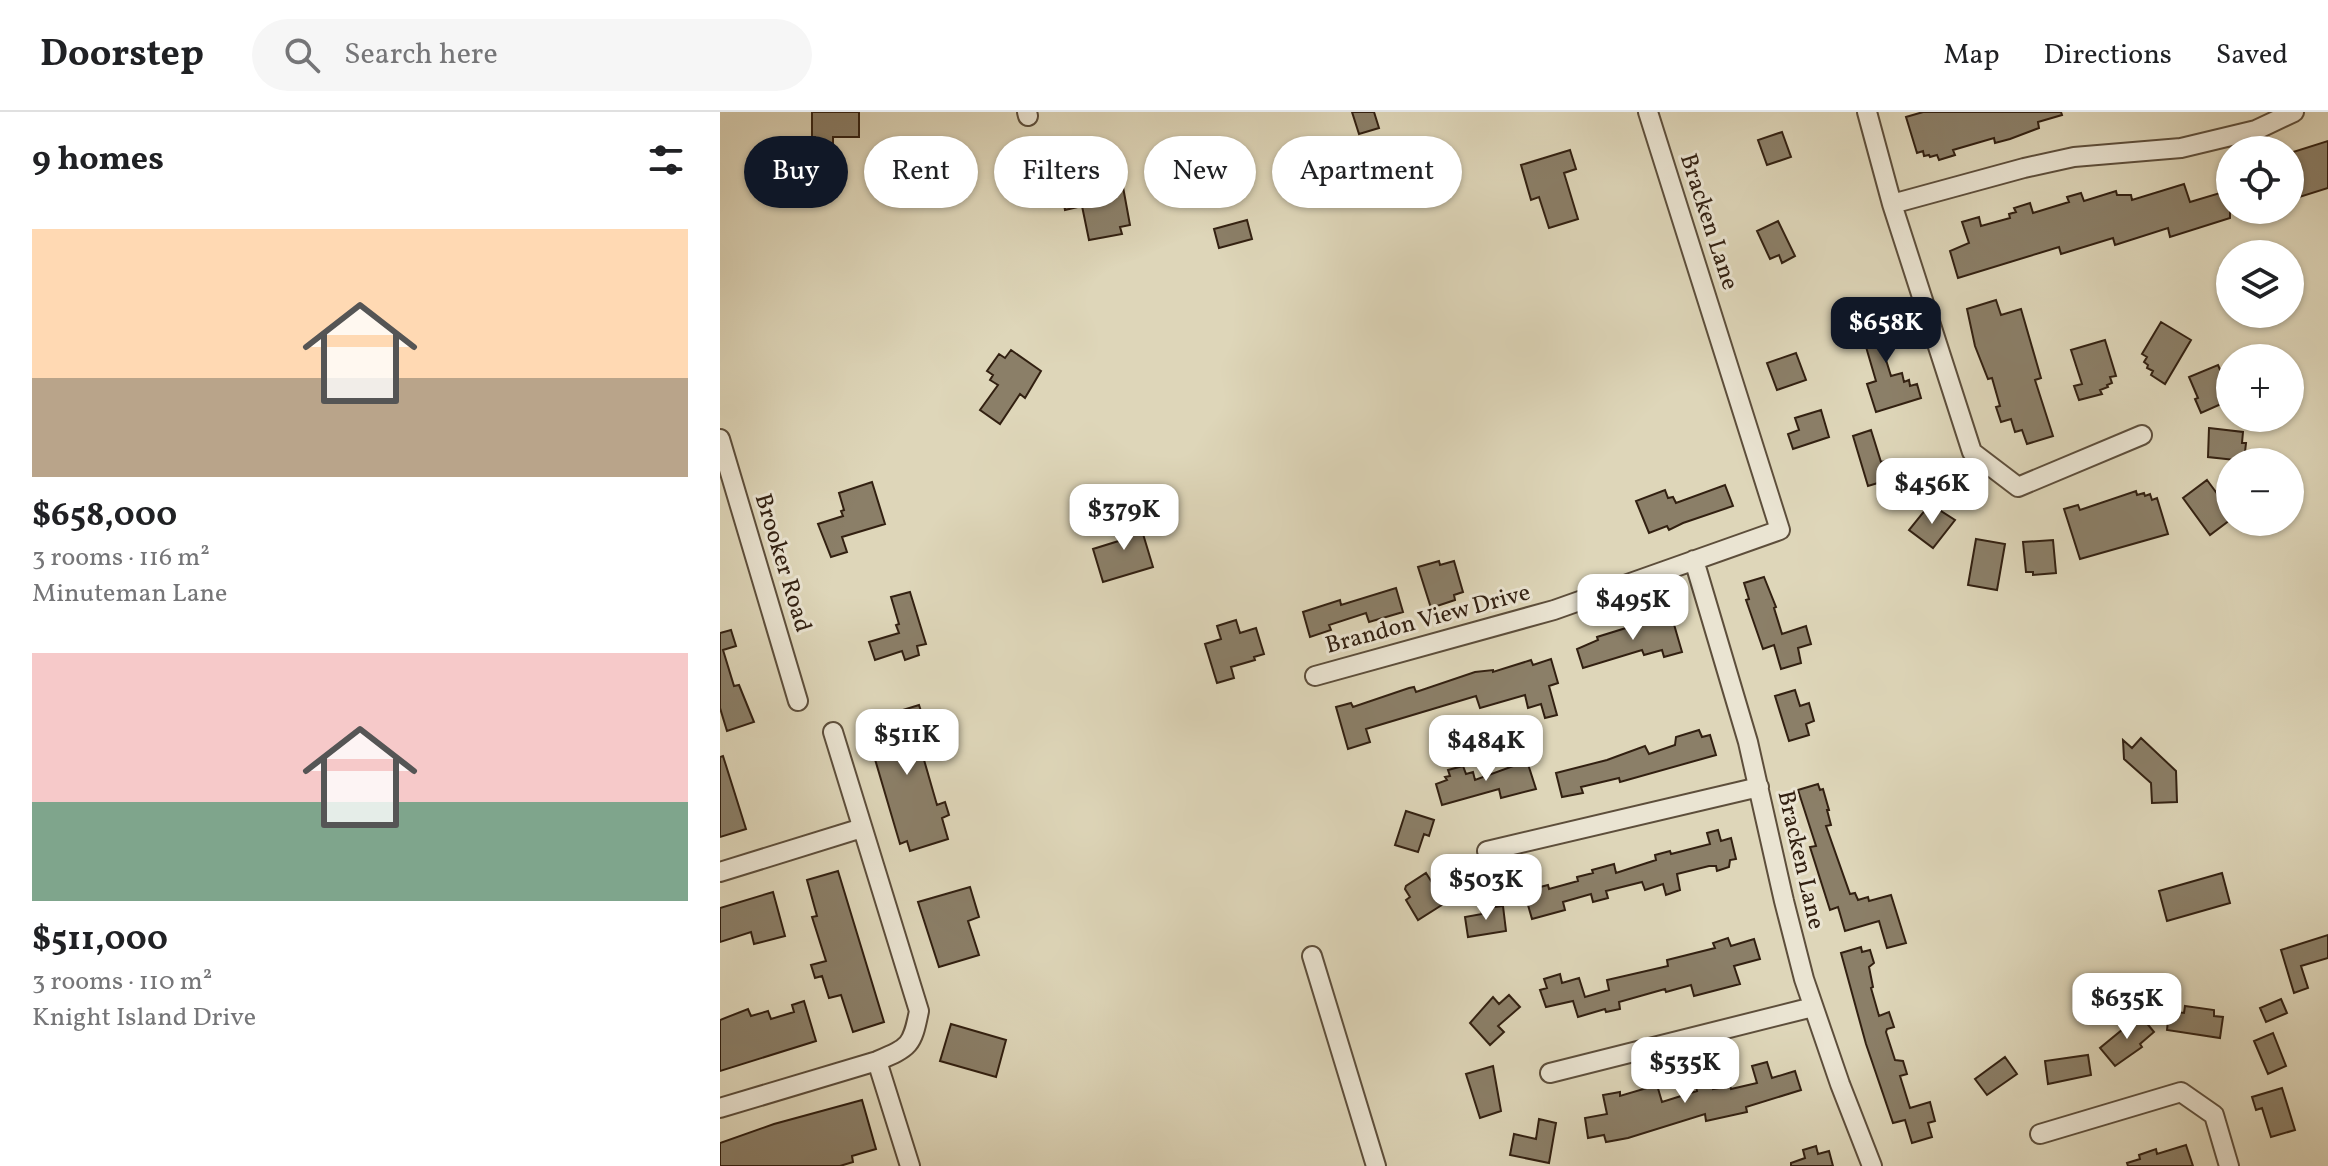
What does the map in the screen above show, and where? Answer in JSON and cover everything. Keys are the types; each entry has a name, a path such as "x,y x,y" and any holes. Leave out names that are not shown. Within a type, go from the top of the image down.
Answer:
{"street":[{"name":"Bracken Lane","path":"1648,112 1780,530"},
{"path":"1867,112 1892,204 1972,452 2018,487 2142,435"},
{"path":"1892,204 2074,157 2181,148 2256,130 2294,112"},
{"name":"Brooker Road","path":"720,439 798,701"},
{"name":"Brandon View Drive","path":"1315,676 1531,617 1780,530"},
{"name":"Bracken Lane","path":"1694,560 1733,687 1784,901 1813,1007 1872,1166"},
{"path":"720,1108 877,1061 899,1052 913,1040 919,1011 833,732"},
{"path":"1487,851 1759,787"},
{"path":"720,872 862,828"},
{"path":"1312,956 1376,1166"},
{"path":"1550,1073 1813,1007"},
{"path":"877,1061 910,1166"},
{"path":"2040,1134 2181,1092 2214,1115 2229,1166"}],"building":[{"path":"812,112 859,112 859,137 812,136"},
{"path":"1352,112 1374,112 1379,128 1359,134"},
{"path":"1923,112 2061,112 2062,115 2038,122 2039,128 2010,139 1995,143 1994,138 1953,150 1955,155 1939,160 1937,155 1930,157 1924,156 1923,151 1917,153 1906,117"},
{"path":"1782,132 1791,157 1767,165 1758,140"},
{"path":"2328,141 2328,188 2304,196 2304,149"},
{"path":"1570,150 1576,169 1564,173 1578,219 1549,228 1539,197 1531,200 1521,165"},
{"path":"2184,184 2190,202 2216,194 2216,222 2170,237 2168,228 2115,245 2113,238 2061,254 2059,247 1958,278 1950,251 1969,243 1962,222 1979,217 1981,226 2010,218 2009,214 2016,212 2014,208 2030,203 2033,213 2069,202 2067,197 2081,193 2084,201 2116,191 2117,195 2131,195 2132,200"},
{"path":"1082,208 1127,208 1130,225 1120,227 1122,234 1089,240"},
{"path":"1247,220 1252,239 1219,248 1214,229"},
{"path":"1778,221 1795,256 1782,263 1779,255 1770,259 1757,231"},
{"path":"1996,300 2001,315 2021,309 2041,378 2035,380 2053,436 2027,444 2022,430 2015,432 2011,419 2001,422 1992,378 1988,379 1975,346 1967,309"},
{"path":"1892,313 1902,341 1882,347 1891,376 1902,373 1904,382 1909,380 1910,386 1917,384 1921,398 1876,412 1867,384 1876,381 1859,323"},
{"path":"2161,322 2191,340 2165,384 2151,375 2153,371 2144,362 2147,357 2142,354"},
{"path":"2105,340 2116,376 2110,377 2112,383 2100,390 2102,394 2079,400 2074,386 2082,384 2071,350"},
{"path":"1011,350 1041,371 1025,398 1020,394 1000,424 980,410 998,385 990,380 993,375 987,371 999,354 1005,358"},
{"path":"1796,353 1806,380 1777,390 1767,363"},
{"path":"2216,366 2216,406 2201,413 2189,377"},
{"path":"1821,410 1829,437 1793,449 1788,434 1799,430 1795,418"},
{"path":"2209,428 2216,429 2216,432 2243,432 2242,443 2246,443 2245,448 2216,448 2216,458 2208,457"},
{"path":"1871,430 1881,462 1886,461 1891,479 1868,486 1853,436"},
{"path":"2207,480 2216,492 2216,530 2210,535 2183,498"},
{"path":"872,482 885,524 842,537 847,552 831,557 818,524 843,516 839,493"},
{"path":"1725,485 1733,506 1669,530 1667,526 1649,533 1636,501 1665,490 1668,498 1673,497 1676,503"},
{"path":"2136,491 2137,495 2150,494 2152,500 2157,498 2168,534 2080,559 2064,509 2078,505 2080,510"},
{"path":"1930,504 1955,520 1933,548 1909,530"},
{"path":"1137,514 1153,567 1103,582 1093,549 1125,539 1119,519"},
{"path":"1976,539 2005,544 1997,590 1968,585"},
{"path":"2053,540 2056,573 2033,575 2033,572 2026,572 2023,542"},
{"path":"1439,561 1440,565 1454,561 1463,592 1454,595 1455,600 1431,608 1418,567"},
{"path":"1764,577 1776,607 1782,634 1806,626 1811,644 1798,648 1801,663 1781,669 1774,645 1763,649 1746,600 1749,599 1744,583"},
{"path":"1396,588 1403,612 1369,622 1366,613 1329,625 1331,630 1310,637 1303,612 1340,600 1341,605"},
{"path":"910,592 926,644 917,646 919,655 905,660 902,651 875,660 869,642 899,633 891,597"},
{"path":"1671,614 1682,652 1664,657 1662,650 1644,655 1642,650 1583,668 1577,649 1598,640 1597,637"},
{"path":"1236,620 1240,633 1256,628 1264,654 1231,667 1234,678 1217,683 1205,644 1221,639 1217,626"},
{"path":"731,630 736,646 723,650 734,686 739,685 754,722 727,731 720,708 720,633"},
{"path":"1551,659 1558,683 1549,686 1557,715 1545,718 1541,704 1528,708 1525,695 1480,708 1476,696 1366,729 1370,742 1348,749 1336,707 1351,703 1353,707 1414,687 1416,692 1475,672 1493,672 1531,660 1533,665"},
{"path":"1795,690 1800,706 1809,703 1814,721 1806,724 1809,735 1789,741 1775,696"},
{"path":"919,705 931,742 920,746 937,805 945,802 949,815 942,818 948,839 910,851 907,841 900,844 864,722"},
{"path":"1699,730 1702,737 1710,735 1716,755 1620,782 1619,778 1581,787 1583,793 1562,797 1556,773 1645,746 1649,754 1675,745 1676,737"},
{"path":"2141,738 2176,771 2177,802 2152,803 2151,783 2124,759 2123,740 2132,748"},
{"path":"723,756 746,829 720,837 720,757"},
{"path":"1527,761 1536,789 1501,798 1499,789 1442,805 1436,784 1447,780 1445,777 1450,776 1448,770 1463,766 1466,774 1473,772 1475,780"},
{"path":"1818,784 1820,790 1823,789 1829,810 1831,825 1826,826 1850,894 1855,893 1858,900 1868,897 1869,901 1891,895 1906,943 1887,948 1879,921 1845,931 1838,907 1830,910 1810,847 1816,846 1798,790"},
{"path":"1406,811 1434,820 1429,836 1424,834 1418,852 1395,845"},
{"path":"1718,830 1721,841 1731,838 1736,859 1730,860 1729,867 1717,871 1716,866 1709,866 1677,874 1680,890 1666,895 1663,884 1645,890 1642,882 1606,891 1608,898 1593,902 1591,894 1563,902 1565,910 1532,919 1524,891 1548,885 1549,889 1578,881 1577,877 1614,864 1616,873 1656,860 1655,855 1710,844 1707,833"},
{"path":"838,871 884,1022 853,1032 841,995 829,998 822,976 815,978 811,965 826,961 812,917 817,916 807,880"},
{"path":"1426,873 1445,903 1418,920 1406,900 1410,897 1405,889"},
{"path":"2222,873 2230,903 2167,921 2159,891"},
{"path":"970,887 979,917 968,921 979,955 939,967 918,902"},
{"path":"773,892 785,936 754,944 751,932 720,942 720,908"},
{"path":"1503,906 1506,931 1468,937 1465,917 1482,914 1481,909"},
{"path":"2328,935 2328,958 2301,966 2308,988 2294,993 2281,950"},
{"path":"1728,938 1731,946 1754,939 1760,959 1734,966 1740,984 1694,996 1691,985 1666,992 1665,989 1619,1002 1620,1009 1606,1012 1605,1009 1578,1017 1573,1001 1546,1007 1540,990 1547,988 1544,979 1560,974 1562,983 1579,978 1585,997 1609,990 1607,980 1668,966 1667,960 1715,948 1713,943"},
{"path":"1861,947 1862,952 1870,950 1874,963 1869,967 1879,1016 1889,1012 1894,1027 1886,1032 1895,1060 1903,1061 1907,1074 1900,1076 1910,1108 1930,1102 1935,1121 1928,1123 1932,1137 1912,1143 1905,1120 1893,1123 1866,1044 1841,953"},
{"path":"1509,995 1520,1007 1498,1026 1504,1032 1490,1045 1470,1023 1493,997 1499,1004"},
{"path":"2281,999 2287,1013 2266,1022 2260,1008"},
{"path":"804,1001 816,1041 720,1071 720,1020 748,1009 751,1016 768,1011 771,1019 794,1012 792,1005"},
{"path":"2185,1006 2214,1010 2214,1016 2223,1017 2220,1038 2167,1030 2169,1011 2184,1013"},
{"path":"2140,1015 2154,1032 2140,1044 2142,1047 2115,1066 2100,1048"},
{"path":"951,1024 1006,1040 996,1077 940,1061"},
{"path":"2273,1033 2286,1066 2268,1074 2254,1041"},
{"path":"2088,1055 2091,1075 2048,1084 2045,1061"},
{"path":"2005,1057 2017,1074 1987,1095 1975,1079"},
{"path":"1767,1062 1772,1078 1795,1071 1801,1090 1746,1107 1747,1112 1706,1121 1705,1114 1606,1142 1604,1135 1588,1138 1585,1118 1607,1114 1603,1095 1620,1092 1620,1096 1657,1085 1662,1102 1697,1091 1694,1079 1710,1076 1713,1089 1730,1086 1731,1089 1757,1083 1752,1066"},
{"path":"1493,1066 1501,1111 1480,1118 1466,1074"},
{"path":"2282,1088 2295,1130 2271,1137 2262,1108 2256,1110 2252,1097"},
{"path":"862,1100 876,1149 852,1156 853,1162 840,1166 720,1166 720,1143 774,1124"},
{"path":"1539,1119 1556,1123 1549,1163 1510,1155 1514,1134 1536,1139"},
{"path":"2186,1145 2193,1166 2128,1166 2127,1163 2156,1149 2157,1154"},
{"path":"1816,1146 1818,1154 1829,1151 1833,1166 1791,1166 1791,1163 1805,1158 1803,1150"}]}
